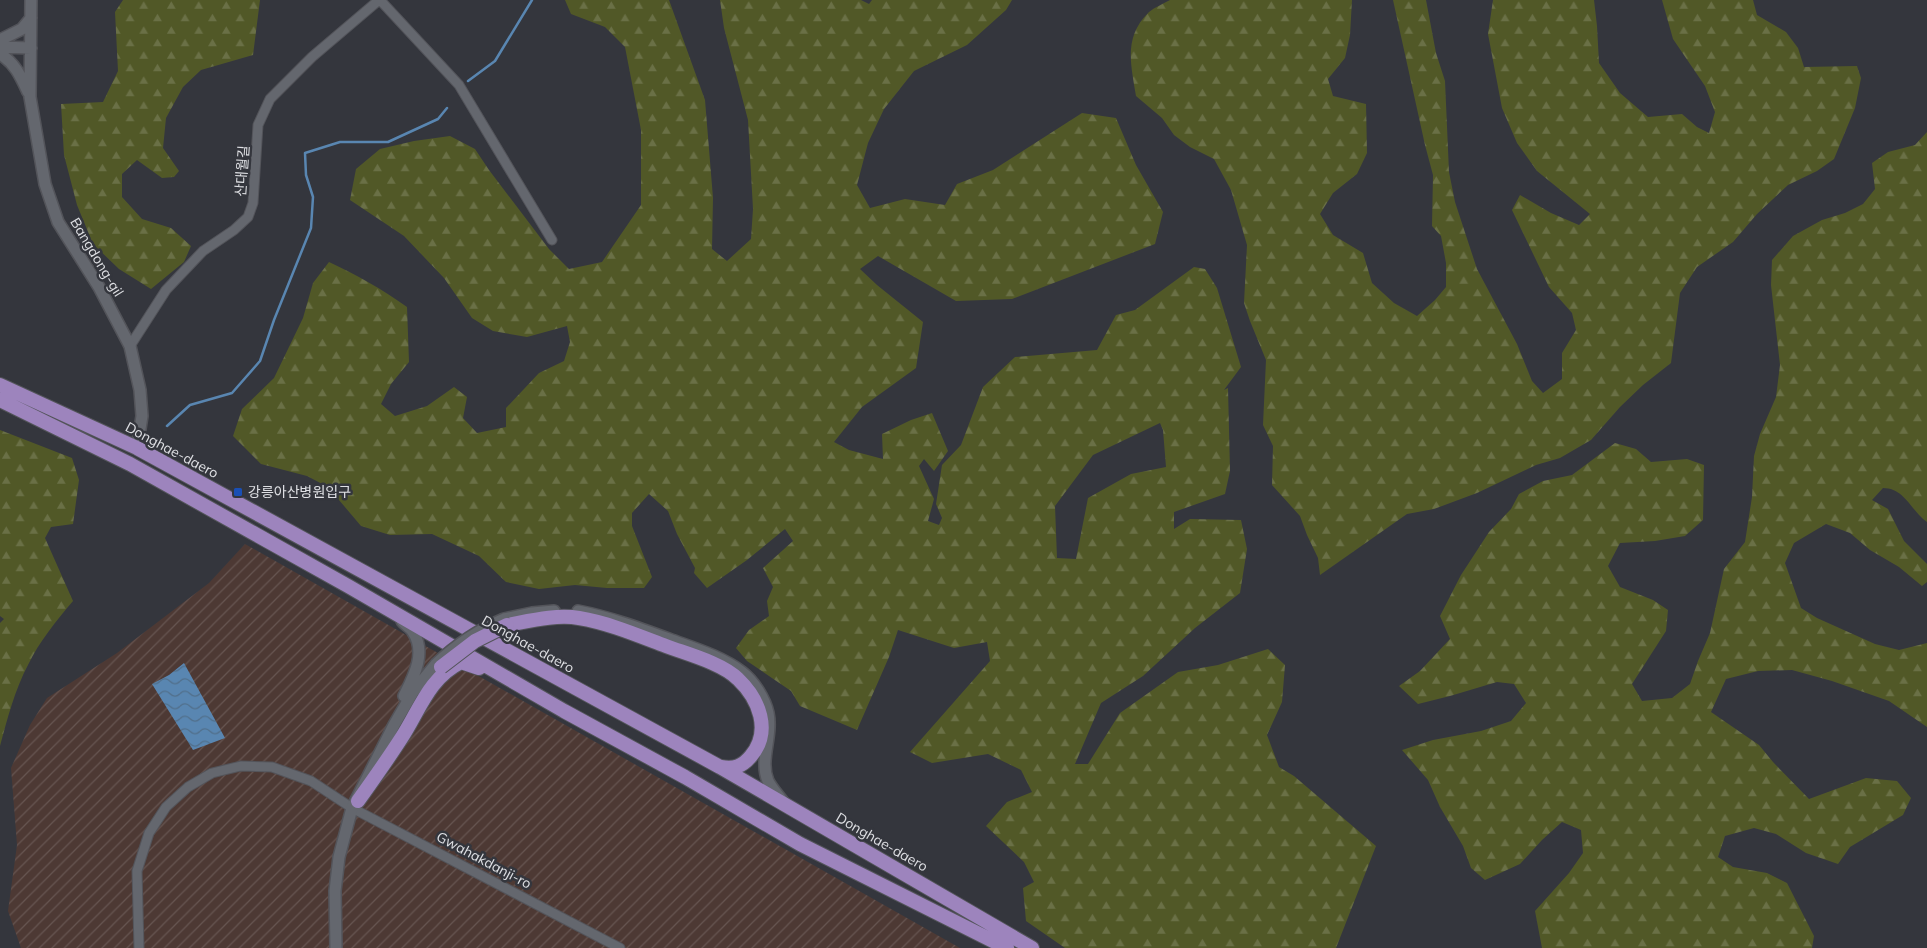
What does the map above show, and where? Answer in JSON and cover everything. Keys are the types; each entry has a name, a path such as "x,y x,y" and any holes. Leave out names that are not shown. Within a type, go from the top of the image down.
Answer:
{"highway":[{"name":"Donghae-daero","path":"0,385 137,448 720,767 1032,948"},
{"path":"0,400 130,464 348,586 564,711 685,777 800,844 1007,948"},
{"path":"130,464 137,448"},
{"path":"355,803 404,719 438,666 506,622 577,617 618,628 708,661 737,678 753,698 760,713 762,731 758,748 745,763 733,768 720,767"},
{"path":"355,803 403,736 430,688 449,668 461,662 474,665 564,711"}],"street":[{"name":"Bangdong-gil","path":"31,0 30,97 44,184 58,222 99,287 130,346 140,390 142,416 137,448"},
{"path":"380,0 459,86 552,240"},
{"name":"산대월길","path":"130,346 166,290 203,251 234,230 248,217 253,203 258,125 270,99 312,58 380,0"},
{"path":"0,40 22,29 31,18"},
{"path":"0,47 31,48"},
{"path":"0,54 7,58 19,73 30,97"},
{"path":"336,948 335,891 339,857 355,803 376,745 401,703 415,673 420,650 413,632 399,620 348,586"},
{"path":"506,622 532,612 562,610 595,614 704,652 743,673 762,696 768,714 770,730 765,773 769,783 785,805"},
{"name":"Gwahakdanji-ro","path":"139,948 137,871 149,833 166,807 188,788 212,773 241,766 272,767 311,781 355,803 620,948"},
{"path":"597,948 603,939"}],"shaded area":[{"path":"245,544 960,948 21,948 8,911 17,845 11,768 30,725 47,698 117,653 209,583"}],"green space":[{"path":"123,0 260,0 253,55 201,70 183,87 166,118 163,148 179,171 174,177 162,178 137,160 122,174 122,197 142,219 171,228 191,246 184,262 151,289 119,269 93,244 77,205 64,155 61,104 103,102 118,71 115,12"},
{"path":"565,0 669,0 705,100 713,198 712,249 727,261 751,239 753,209 748,120 724,28 720,0 861,0 869,4 872,0 1012,0 1006,10 967,45 914,71 884,109 868,143 857,185 870,208 905,199 945,205 957,184 993,170 1082,113 1116,118 1136,165 1163,212 1155,244 1012,299 956,301 878,256 860,269 923,322 916,368 862,407 834,442 849,450 883,459 882,434 911,420 932,413 948,451 934,471 924,459 919,466 934,499 928,521 939,525 942,518 936,504 942,465 961,445 983,387 1015,357 1097,350 1116,315 1135,310 1194,267 1205,269 1217,288 1241,367 1224,390 1228,388 1230,471 1225,494 1174,512 1174,529 1190,519 1241,520 1247,549 1240,593 1195,628 1143,676 1101,703 1075,764 1088,764 1120,713 1178,672 1218,665 1268,649 1285,665 1282,702 1267,735 1279,767 1294,776 1376,846 1336,948 1065,948 1026,921 1023,888 1034,882 1024,862 986,826 1007,802 1032,792 1021,770 988,754 932,763 910,752 990,661 987,642 954,648 898,630 889,657 857,730 800,706 791,691 747,661 736,648 749,630 769,616 767,601 773,587 763,568 793,541 785,529 747,560 707,588 694,573 695,568 677,534 668,511 649,494 632,513 632,526 652,577 644,588 607,588 575,585 539,589 506,582 479,556 432,534 390,535 361,526 328,487 307,476 261,464 233,436 242,409 274,378 303,318 313,283 329,262 369,283 407,307 409,362 391,384 381,404 395,416 427,406 454,387 467,397 463,418 477,433 506,427 506,408 539,373 564,361 570,342 567,326 527,337 493,331 472,318 444,278 404,236 350,200 356,169 380,149 414,141 450,136 475,149 549,249 569,269 602,262 641,205 641,130 625,47 605,27 571,14","holes":["1160,423 1163,430 1166,467 1131,474 1088,498 1076,559 1057,558 1055,506 1093,455"]},
{"path":"1170,0 1352,0 1350,35 1345,58 1328,79 1333,96 1366,104 1367,153 1357,174 1333,193 1320,214 1333,235 1363,253 1372,283 1394,303 1417,316 1446,287 1446,263 1441,236 1432,226 1433,175 1393,0 1426,0 1436,53 1445,81 1449,172 1455,202 1477,269 1517,344 1532,381 1543,393 1562,379 1562,353 1576,330 1572,313 1549,287 1512,210 1520,195 1551,213 1579,225 1590,214 1537,171 1517,143 1502,108 1488,34 1493,0 1594,0 1599,63 1620,93 1648,117 1682,114 1697,127 1709,133 1715,112 1705,86 1673,39 1662,0 1753,0 1757,15 1786,32 1798,48 1804,67 1857,66 1861,78 1855,108 1834,159 1817,171 1788,185 1757,214 1733,242 1697,267 1680,293 1671,363 1643,385 1620,407 1591,440 1560,458 1536,465 1477,493 1434,509 1407,514 1320,575 1318,558 1300,516 1272,485 1273,446 1263,425 1266,360 1244,303 1247,245 1231,190 1214,159 1190,147 1174,135 1162,118 1136,96 1131,62 1132,41 1135,31 1149,12"},
{"path":"1927,132 1927,522 1902,496 1891,489 1883,488 1872,500 1888,509 1904,541 1927,564 1927,582 1922,586 1899,567 1870,550 1850,533 1826,524 1794,543 1785,563 1801,608 1817,618 1875,644 1899,650 1927,643 1927,727 1889,701 1832,681 1792,670 1758,671 1726,679 1711,712 1759,745 1809,799 1866,778 1897,781 1911,798 1903,815 1850,847 1838,864 1806,853 1776,834 1754,828 1725,836 1718,857 1733,867 1767,873 1787,883 1814,936 1812,948 1542,948 1535,911 1569,873 1583,853 1581,830 1562,822 1520,864 1485,880 1471,868 1463,846 1440,807 1428,780 1402,750 1433,740 1481,731 1511,721 1526,703 1514,684 1497,682 1418,704 1399,686 1420,671 1450,639 1440,616 1461,575 1489,532 1511,509 1519,494 1543,481 1572,475 1615,443 1636,449 1651,462 1687,459 1704,465 1703,520 1685,536 1655,541 1620,543 1608,566 1620,587 1653,600 1668,610 1666,631 1632,684 1642,701 1672,698 1690,684 1710,633 1724,569 1745,542 1752,497 1754,456 1760,434 1776,397 1780,365 1771,285 1772,260 1793,236 1822,220 1845,213 1863,204 1875,189 1872,163 1888,152 1915,145"},
{"path":"0,430 72,458 79,480 73,524 51,527 45,538 73,601 32,656 15,694 0,746 0,623 4,619 0,616"}],"water":[{"path":"184,663 225,738 193,750 152,684 169,675"}],"waterway":[{"path":"468,81 495,61 532,0"},
{"path":"167,426 190,405 232,393 260,361 274,320 311,228 313,197 306,175 305,153 340,142 388,142 438,119 447,108"}],"place":[{"name":"강릉아산병원입구","path":"238,492"}]}
